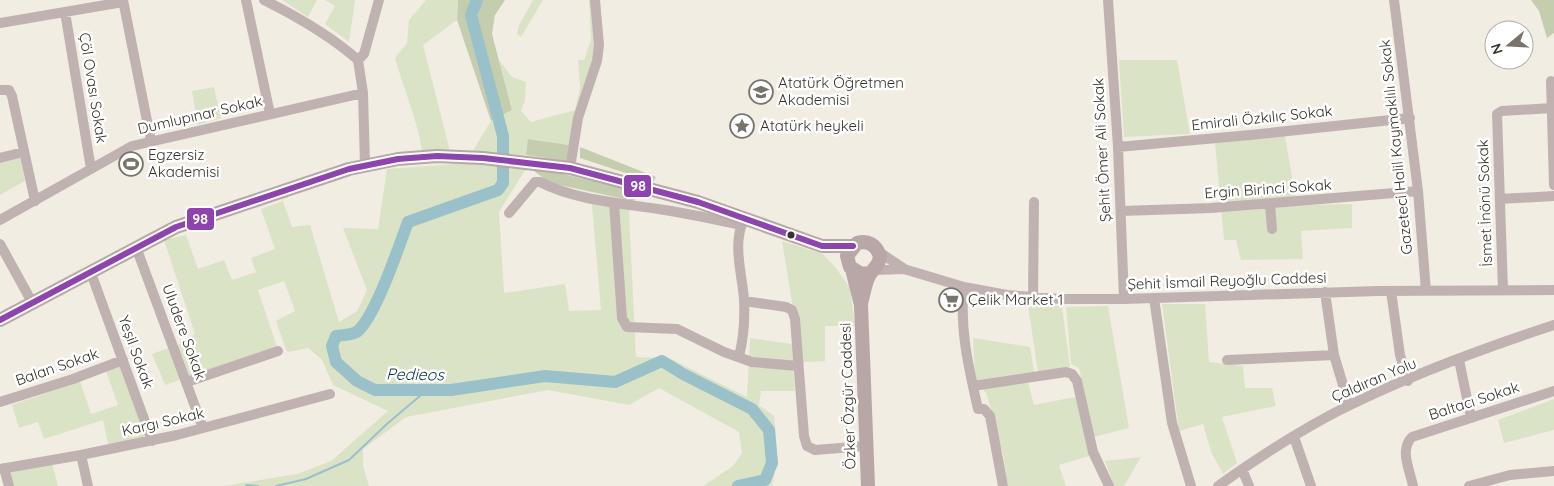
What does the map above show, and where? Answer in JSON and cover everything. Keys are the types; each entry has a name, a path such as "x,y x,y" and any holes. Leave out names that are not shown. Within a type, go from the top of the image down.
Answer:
{"main road":[{"path":"0,320 176,227 365,164 398,159 437,156 483,158 570,168 665,192 742,222 822,246 853,246 862,242 868,242 879,252 880,262 873,271 861,274 822,246"},
{"path":"851,268 847,256 853,246"},
{"name":"Özker Özgür Caddesi","path":"851,268 861,305 868,486"},
{"name":"Özker Özgür Caddesi","path":"861,305 873,271"}],"street":[{"path":"246,0 270,114"},
{"path":"264,0 283,9 347,49 358,60 363,93 365,164"},
{"path":"358,60 364,54 379,0"},
{"path":"570,168 578,118 596,61 599,44 595,0"},
{"name":"Şehit Ömer Ali Sokak","path":"1108,0 1118,147 1124,299"},
{"name":"Gazeteci Halil Kaymaklılı Sokak","path":"1394,0 1410,118 1426,291"},
{"path":"0,24 123,1 151,141"},
{"name":"Çöl Ovası Sokak","path":"65,12 91,169"},
{"path":"1551,81 1554,185"},
{"path":"0,90 8,90 12,96 35,201"},
{"name":"Dumlupınar Sokak","path":"0,220 132,146 363,93"},
{"name":"İsmet İnönü Sokak","path":"1503,290 1497,114 1502,110 1552,108"},
{"name":"Emirali Özkılıç Sokak","path":"1118,147 1250,136 1410,118"},
{"path":"0,158 24,152"},
{"path":"523,162 535,182"},
{"path":"535,182 540,182 568,193 614,203 742,222 738,232 744,301 744,336 739,356"},
{"path":"509,213 535,182"},
{"name":"Ergin Birinci Sokak","path":"1121,211 1270,204 1418,191"},
{"path":"1500,198 1554,196"},
{"path":"1033,298 1034,202"},
{"path":"614,203 622,318 627,327 677,329 724,352 752,362 798,366"},
{"path":"1270,204 1272,230"},
{"name":"Uludere Sokak","path":"136,247 203,428"},
{"path":"2,251 33,304"},
{"name":"Şehit İsmail Reyoğlu Caddesi","path":"879,252 904,269 964,287 1007,296 1033,298 1124,299 1325,292 1554,290"},
{"name":"Şehit İsmail Reyoğlu Caddesi","path":"873,271 904,269"},
{"name":"Yeşil Sokak","path":"92,273 152,441"},
{"path":"964,287 963,324 973,386 978,409 984,409 990,416 1003,486"},
{"path":"1391,291 1400,355 1408,381"},
{"path":"1325,292 1334,355 1349,405"},
{"path":"1154,298 1172,423 1191,486"},
{"path":"744,301 786,307 792,310 795,319 804,436 807,446 815,450 865,446"},
{"name":"Çaldıran Yolu","path":"1218,486 1242,469 1349,405 1459,360 1554,325"},
{"path":"187,382 278,351"},
{"path":"1227,360 1334,355"},
{"name":"Balan Sokak","path":"0,402 123,360"},
{"path":"1459,360 1471,418"},
{"path":"973,386 1066,372 1072,374 1077,381 1093,452 1108,486"},
{"name":"Baltacı Sokak","path":"1414,486 1405,450 1406,443 1412,437 1554,391"},
{"name":"Kargı Sokak","path":"2,468 152,441 330,394"},
{"path":"1294,437 1311,486"},
{"path":"81,455 88,486"},
{"path":"2,468 9,486"},
{"path":"1242,469 1249,486"},
{"path":"1469,486 1510,475 1554,471"}],"green space":[{"path":"282,0 317,0 308,17"},
{"path":"325,0 355,0 349,42 325,24 335,6"},
{"path":"426,0 458,0 457,20 423,45 450,151 422,150 413,114 395,58 407,43 409,20"},
{"path":"458,0 505,0 495,15 492,34 512,110 491,121 457,20"},
{"path":"533,0 543,0 521,37 517,34 519,25"},
{"path":"589,0 592,0 595,43 593,58 569,145 529,139 526,155 472,152 491,121 512,110 499,60 512,77 526,82 525,100 521,111 531,122 575,110 580,88 578,60 584,60 591,40"},
{"path":"1531,0 1554,0 1554,33 1547,38 1539,11"},
{"path":"1119,60 1177,60 1190,134 1124,137"},
{"path":"214,87 221,118 198,125 192,91"},
{"path":"1285,136 1297,205 1352,204 1352,228 1301,231 1303,259 1241,260 1236,240 1224,240 1215,143"},
{"path":"528,139 569,145 566,161 526,155"},
{"path":"580,147 656,177 653,182 580,158"},
{"path":"22,158 25,181 0,195 0,163"},
{"path":"471,163 527,167 499,212 504,293 565,284 569,311 601,310 591,194 634,201 629,213 636,357 669,358 747,397 750,338 799,345 782,241 823,254 850,288 855,326 825,326 825,361 793,363 795,391 761,391 759,405 774,416 776,451 772,486 703,486 733,466 742,453 739,432 659,388 629,405 548,390 406,417 363,449 363,466 369,486 223,486 297,474 331,461 388,411 333,385 322,360 308,348 289,352 286,350 276,321 295,311 284,281 258,290 277,347 165,385 152,354 177,345 195,334 164,240 186,235 198,269 224,260 232,280 256,272 251,258 275,249 261,209 283,201 292,227 310,225 339,322 357,311 367,290 343,228 378,229 387,169"},
{"path":"538,168 638,192 634,201 550,183 534,171"},
{"path":"1162,304 1205,304 1209,362 1243,366 1245,388 1272,388 1276,406 1222,417 1237,463 1223,474 1211,452 1203,424 1179,431"},
{"path":"1028,306 1062,306 1070,367 1038,372"},
{"path":"1108,306 1129,428 1086,439 1092,455 1059,465 1066,486 1008,486 1003,454 987,395 975,378 973,338 1030,347 1034,372 1026,374 1034,405 1085,395 1079,368 1071,364 1066,307"},
{"path":"121,365 145,438 108,444 103,420 44,439 38,422 19,428 12,405 80,381 91,414 118,405 106,371"},
{"path":"1554,399 1554,430 1504,443 1498,420"},
{"path":"1141,457 1124,486 1114,486 1105,461"},
{"path":"52,463 58,486 13,486 9,472"}],"waterway":[{"name":"Pedieos","path":"477,0 471,15 503,136 503,183 498,190 408,222 386,280 365,323 356,332 336,336 332,346 336,362 357,381 375,390 451,390 545,376 615,382 662,361 683,374 752,409 769,430 772,463 765,480 738,486"},
{"path":"276,486 306,479 349,460 427,390"},
{"path":"246,485 258,486"}],"transit line":[{"name":"98","path":"0,320 176,227 349,169 398,159 437,156 483,158 570,168 698,202 822,246 853,246"}],"place":[{"name":"Atatürk Öğretmen Akademisi","path":"761,92"},
{"name":"Atatürk heykeli","path":"742,126"},
{"name":"Egzersiz Akademisi","path":"131,164"},
{"name":"Çelik Market 1","path":"951,300"}]}
